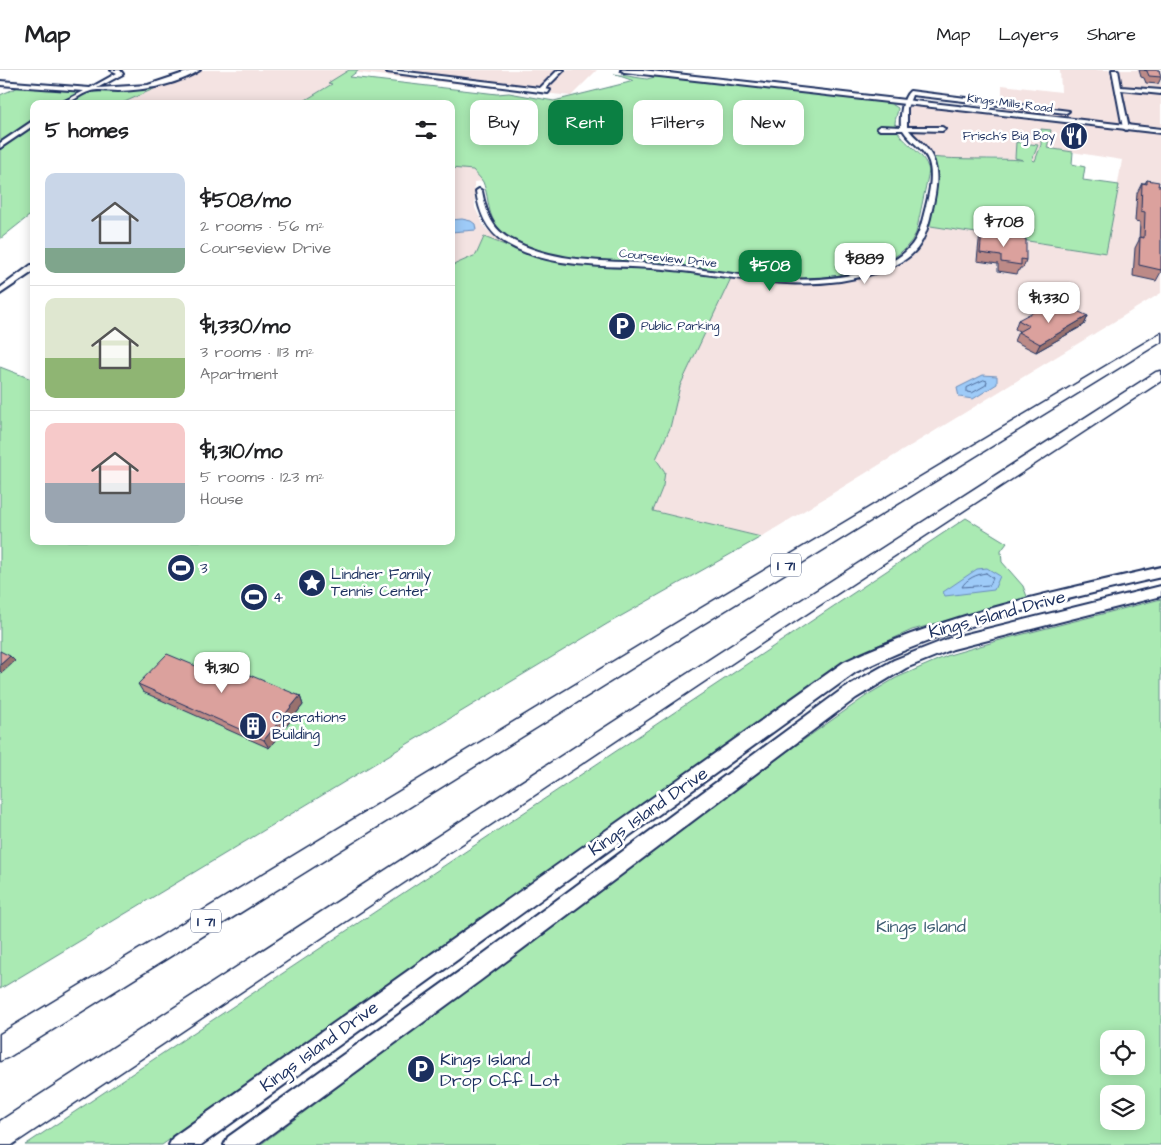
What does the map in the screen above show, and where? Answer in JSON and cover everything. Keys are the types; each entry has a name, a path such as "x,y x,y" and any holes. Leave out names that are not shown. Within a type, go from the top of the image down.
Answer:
{"highway":[{"name":"I 71","path":"0,1048 684,627 1161,337"},
{"path":"0,1138 737,651 1161,375"}],"main road":[{"name":"Kings Mills Road","path":"624,70 1161,131"},
{"name":"Kings Mills Road","path":"650,70 848,93 857,96"},
{"name":"Kings Island Drive","path":"181,1145 850,667 904,641 960,623 1161,572"},
{"name":"Kings Island Drive","path":"236,1145 474,973 850,693 900,664 950,644 1161,590"}],"street":[{"path":"70,100 120,74 114,70"},
{"path":"0,83 32,87 91,90 145,88 170,82 197,70"},
{"path":"393,70 390,72 548,91"},
{"path":"541,90 561,70"},
{"path":"1115,70 1126,128"},
{"path":"1118,88 1161,92"},
{"path":"904,128 903,116 910,93 1066,111"},
{"path":"0,146 30,125"},
{"path":"880,128 942,129"},
{"name":"Courseview Drive","path":"479,191 485,218 495,232 521,247 543,254 580,261 691,270 764,281 804,282 832,280 867,273 891,264 911,250 922,235 933,182 934,166 929,157 904,128"},
{"path":"0,292 30,270"}],"shaded area":[{"path":"197,70 597,70 571,96 351,72 306,100 129,100"},
{"path":"1060,70 1161,70 1161,293 761,537 653,511 663,486 656,459 670,428 680,385 732,276 787,282 853,276 891,264 911,250 924,225 1106,253 1122,160 1047,148 1042,129 1041,145 1035,161 992,158 962,160 929,157 904,128 907,102 1002,113 1002,85 1061,92"},
{"path":"455,161 480,164 483,181 474,182 475,208 485,228 503,243 538,257 455,289"}],"green space":[{"path":"349,70 359,70 350,77 497,94 509,93 548,100 548,145 623,145 623,100 558,100 634,81 614,74 647,79 659,76 890,103 898,108 895,123 897,130 922,157 929,171 916,233 906,248 891,259 873,268 852,274 809,279 789,279 758,277 683,265 608,261 563,256 542,252 523,245 507,236 500,230 492,217 481,179 473,170 455,168 455,100 306,100 332,84 328,83"},
{"path":"21,86 115,92 156,88 129,100 30,100 30,215 0,239 0,95"},
{"path":"1041,129 1051,130 1047,148 1073,152 1072,164 1085,167 1083,180 1119,185 1106,253 924,225 933,182 929,157 1023,160 1015,158 1016,142 1038,145 1032,160 1035,161 1041,145"},
{"name":"Lindner Family Tennis Center","path":"484,237 536,257 543,254 558,258 732,276 680,386 670,428 656,459 665,472 663,486 653,511 761,537 607,624 0,989 0,367 30,378 30,545 455,545 455,264 476,255"},
{"path":"966,518 1007,543 1001,551 1002,562 1023,586 1028,599 912,630 868,650 823,676 162,1145 25,1145"},
{"name":"Kings Island","path":"1161,599 1161,1145 260,1145 788,751 869,694 896,678 949,655"}],"water":[{"path":"455,220 471,221 475,224 476,230 455,232"},
{"path":"983,375 997,376 997,384 973,399 959,397 957,388"},
{"path":"987,568 1000,576 994,590 945,596 943,592 977,569"}],"building":[{"path":"1144,70 1159,70 1161,77 1149,76 1147,71"},
{"path":"1147,180 1159,182 1158,186 1161,186 1161,270 1139,265 1140,237 1144,238 1145,212 1141,211 1142,183 1147,184"},
{"path":"982,232 1026,239 1026,260 1021,259 1021,265 1001,262 1001,256 980,253"},
{"path":"1066,306 1088,316 1040,344 1018,332 1029,326 1018,320 1037,310 1049,315"},
{"path":"0,651 10,656 0,665"},
{"name":"Operations Building","path":"167,654 203,669 211,659 300,696 264,740 138,684"}],"place":[{"name":"Frisch's Big Boy","path":"1074,136"},
{"name":"Public Parking","path":"622,326"},
{"name":"3","path":"181,568"},
{"name":"Lindner Family Tennis Center","path":"312,583"},
{"name":"4","path":"254,597"},
{"name":"Operations Building","path":"253,726"},
{"name":"Kings Island Drop Off Lot","path":"421,1069"}]}
